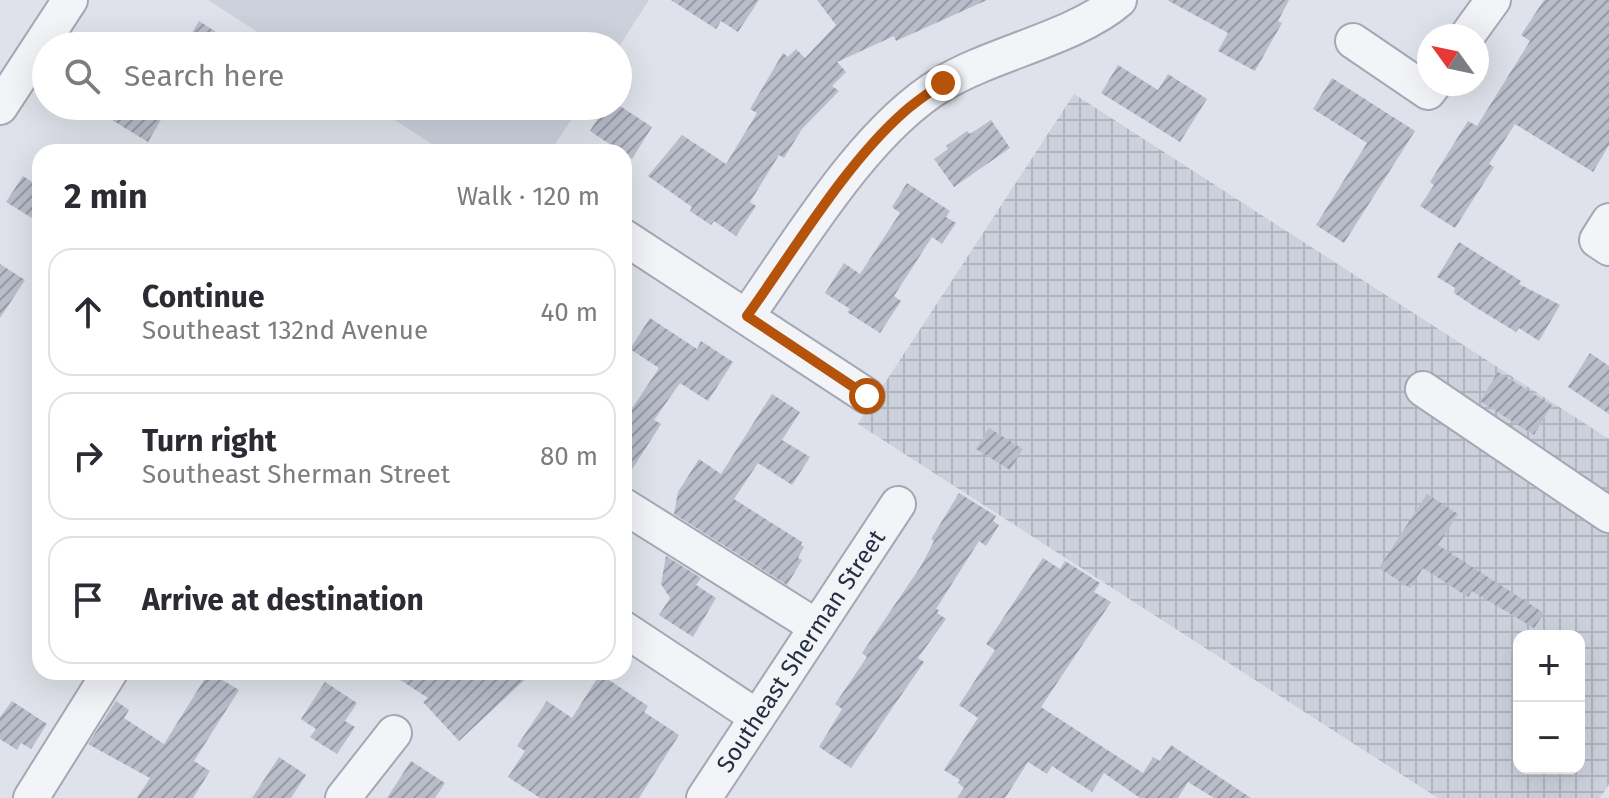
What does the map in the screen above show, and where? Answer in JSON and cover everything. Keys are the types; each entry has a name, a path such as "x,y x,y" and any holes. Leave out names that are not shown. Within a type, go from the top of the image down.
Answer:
{"street":[{"path":"49,32 70,0"},
{"path":"747,316 850,172 904,111 943,83 1084,21 1119,0"},
{"path":"1476,24 1493,0"},
{"path":"1353,41 1417,85"},
{"path":"0,107 32,58"},
{"path":"1609,221 1597,240 1609,248"},
{"path":"632,242 867,396"},
{"path":"1423,389 1609,515"},
{"name":"Southeast Sherman Street","path":"704,798 898,504"},
{"path":"632,511 817,627"},
{"path":"632,634 757,717"},
{"path":"31,798 105,680"},
{"path":"343,798 394,733"}],"shaded area":[{"path":"208,0 649,0 628,32 257,32"},
{"path":"1074,94 1609,439 1609,784 1600,798 1438,798 858,424"},
{"path":"395,120 571,120 555,144 432,144"}],"building":[{"path":"671,0 759,0 738,32 721,21 716,29"},
{"path":"817,0 987,0 896,41 894,36 837,62 846,72 832,86 839,91 802,129 784,158 779,155 750,202 756,206 736,236 714,221 711,225 690,211 692,207 648,176 682,135 726,164 757,113 750,109 783,53 788,57 796,49 805,58 836,25"},
{"path":"1167,0 1289,0 1278,21 1282,23 1255,71 1218,51 1228,33"},
{"path":"1544,0 1609,0 1609,145 1593,172 1515,124 1489,164 1494,167 1455,228 1420,206 1434,185 1430,182 1468,121 1477,126 1530,41 1521,35"},
{"path":"199,21 216,32 192,32"},
{"path":"1118,65 1158,90 1168,74 1207,99 1180,142 1101,93"},
{"path":"1332,78 1415,131 1344,243 1316,225 1367,143 1313,109"},
{"path":"632,114 652,127 632,159 632,144 610,144 590,131 597,120 632,120"},
{"path":"112,120 161,120 148,142"},
{"path":"991,120 1010,148 954,187 934,159 967,131 970,134"},
{"path":"23,176 32,182 32,218 6,202"},
{"path":"907,183 950,211 946,217 956,223 942,244 932,237 894,296 901,301 880,333 847,312 850,309 825,293 844,263 860,274 900,213 892,207"},
{"path":"1459,242 1521,281 1519,284 1560,305 1539,341 1519,328 1516,332 1475,307 1454,293 1455,288 1437,277"},
{"path":"0,264 25,280 0,318"},
{"path":"650,318 697,349 701,341 733,362 708,401 680,383 654,420 661,424 632,469 632,406 659,368 632,350"},
{"path":"1590,353 1609,366 1609,414 1568,387"},
{"path":"1498,372 1552,405 1534,435 1480,401"},
{"path":"772,394 800,412 782,440 810,457 792,485 758,463 734,499 802,542 804,547 798,558 802,560 787,585 674,514 678,492 699,459 721,474"},
{"path":"989,428 1023,449 1010,470 976,449"},
{"path":"959,493 996,516 993,521 999,525 986,546 979,541 936,609 946,619 918,658 924,662 851,768 819,747 842,709 835,704 867,657 862,653 921,566 934,541 931,539"},
{"path":"1427,494 1458,514 1438,545 1544,613 1534,628 1472,591 1468,597 1423,568 1410,588 1379,568"},
{"path":"666,556 701,578 696,585 716,598 693,637 659,615 670,598 661,584"},
{"path":"1043,558 1060,569 1065,561 1100,583 1094,592 1111,602 1041,707 1143,773 1153,757 1160,761 1171,745 1251,798 1214,798 1188,782 1178,798 1140,798 1104,773 1092,792 1052,766 1047,774 1028,762 1005,798 957,798 964,788 958,783 960,780 944,770 978,718 959,705 995,650 986,644"},
{"path":"204,680 222,680 239,690 194,761 210,771 193,798 137,798 150,778 88,744 116,701 129,710 124,718 164,744"},
{"path":"400,680 524,680 459,741 423,702 428,698"},
{"path":"596,680 609,680 648,706 644,712 679,735 639,798 540,798 508,777 525,751 517,746 547,701 572,718"},
{"path":"325,682 357,703 345,721 355,727 337,754 310,737 316,729 301,719"},
{"path":"12,701 47,724 31,749 21,743 17,750 0,739 0,717"},
{"path":"279,757 306,775 291,798 252,798"},
{"path":"411,761 445,783 435,798 387,798"}],"route":[{"path":"867,396 747,316 850,172 876,141 904,111 943,83"}]}
